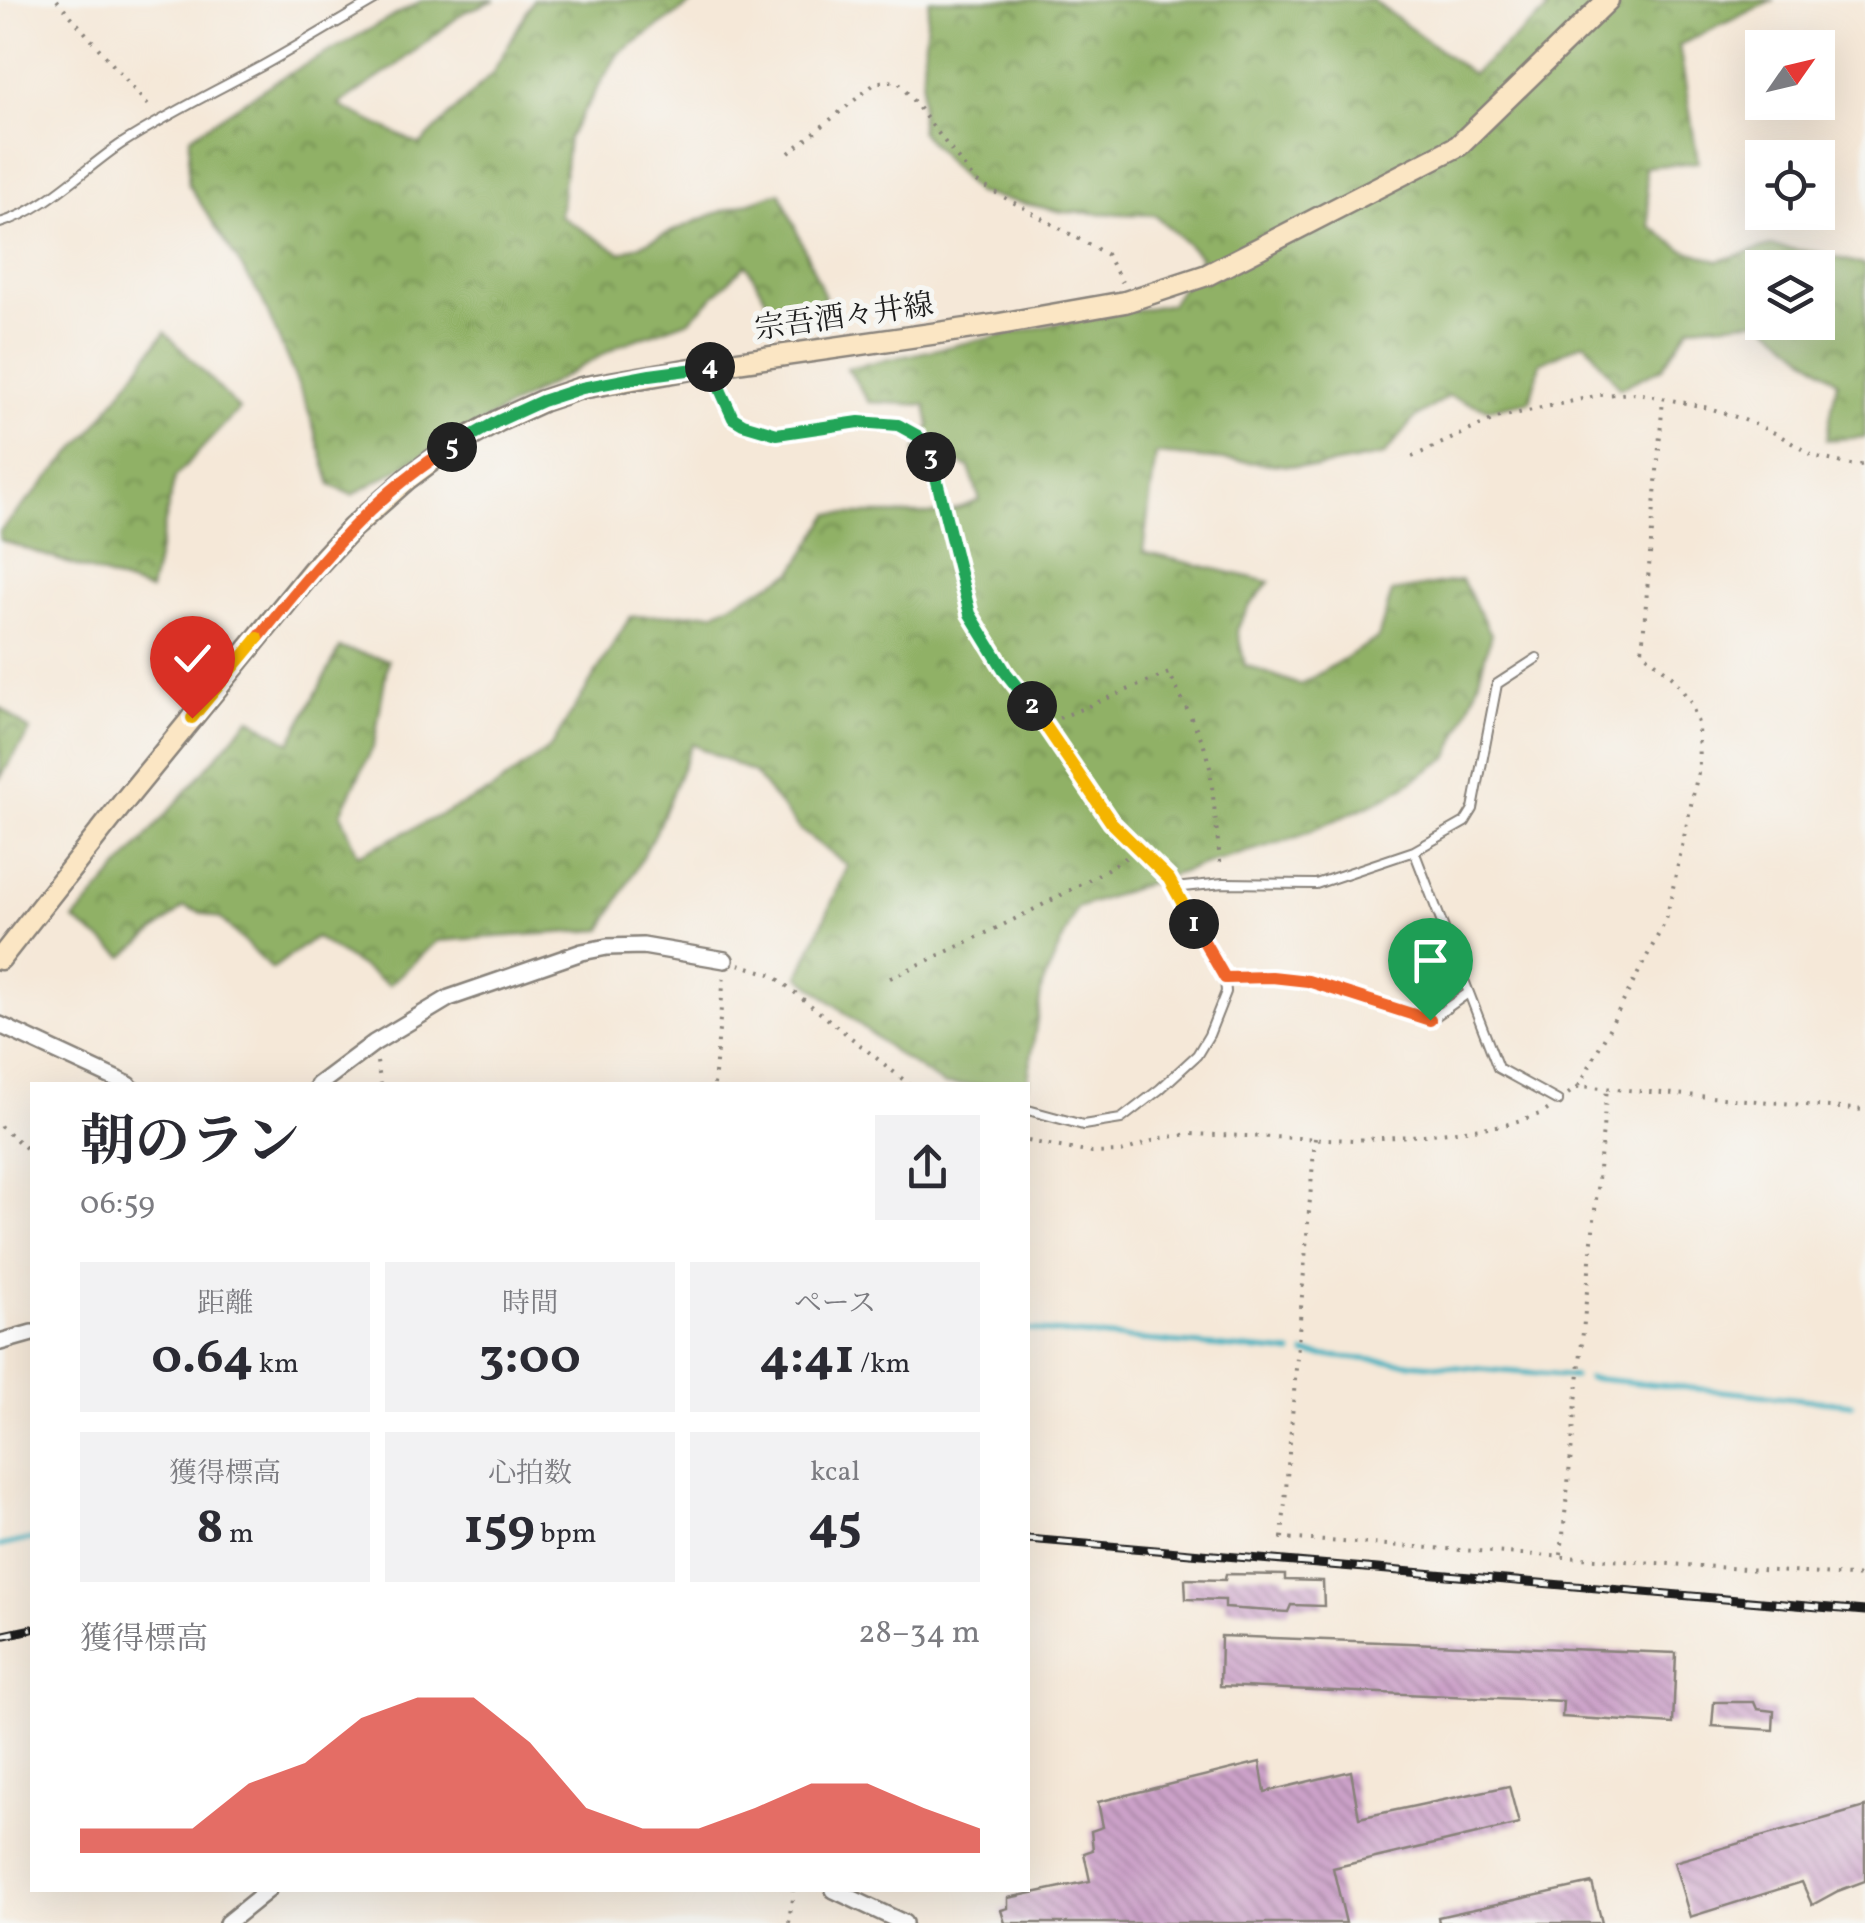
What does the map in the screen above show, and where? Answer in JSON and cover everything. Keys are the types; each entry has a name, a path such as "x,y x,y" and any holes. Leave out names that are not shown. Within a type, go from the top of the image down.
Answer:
{"main road":[{"name":"宗吾酒々井線","path":"0,959 313,570 352,528 446,450 498,421 582,388 994,325 1131,300 1207,275 1458,146 1608,0"}],"street":[{"path":"322,1082 374,1043 449,998 582,952 643,946 725,960"},
{"path":"0,1025 123,1082"},
{"path":"0,1342 30,1334"},
{"path":"227,1923 266,1892"},
{"path":"838,1892 904,1923"}],"lane":[{"path":"0,223 18,218 161,120 374,0"},
{"path":"710,366 733,418 743,424 777,434 859,422 879,423 898,425 918,436 930,454 970,614 1006,673 1046,724 1111,822 1169,879 1225,978 1226,992 1196,1055 1121,1119 1084,1125 1030,1111"},
{"path":"1174,888 1223,882 1316,884 1414,851 1465,822 1473,809 1498,684 1537,658"},
{"path":"1414,851 1498,1068 1558,1101"},
{"path":"1225,978 1308,981 1430,1020 1468,993"}],"path":[{"path":"58,0 161,120"},
{"path":"789,153 877,82 898,81 975,181 1106,254 1131,300"},
{"path":"1412,457 1496,418 1600,394 1638,393 1709,408 1777,434 1813,456 1856,466 1865,464"},
{"path":"1030,1140 1092,1153 1121,1152 1161,1138 1190,1134 1354,1140 1407,1136 1505,1125 1543,1113 1579,1086 1666,920 1699,768 1698,723 1692,703 1674,676 1642,650 1664,399"},
{"path":"1046,724 1168,673 1203,742 1210,768 1223,882"},
{"path":"890,978 1011,922 1140,849"},
{"path":"714,1082 725,960 773,975 906,1082"},
{"path":"374,1043 380,1082"},
{"path":"1579,1086 1865,1110"},
{"path":"1562,1555 1606,1088"},
{"path":"0,1126 30,1151"},
{"path":"1315,1138 1282,1538 1863,1576 1865,1539"},
{"path":"788,1923 793,1892"}],"green space":[{"path":"423,0 495,0 464,12 396,66 338,105 420,145 492,74 533,0 697,0 618,54 568,138 560,216 621,253 711,215 780,192 825,297 792,327 769,304 746,264 690,320 620,345 352,495 331,485 307,406 262,299 188,184 190,137 274,82"},
{"path":"929,0 1372,0 1472,74 1548,10 1539,0 1774,0 1679,45 1698,162 1645,167 1650,226 1682,249 1718,261 1745,253 1745,321 1690,326 1662,368 1620,388 1585,342 1540,363 1530,401 1488,409 1448,396 1413,420 1384,455 1316,468 1156,454 1143,552 1270,582 1249,606 1237,629 1245,665 1300,685 1378,638 1392,592 1462,580 1491,634 1475,693 1449,757 1388,797 1295,838 1077,908 1042,986 1027,1082 939,1082 894,1052 799,976 848,866 799,829 754,773 692,744 655,834 602,930 437,941 389,985 315,937 272,969 221,919 184,907 124,957 74,920 250,718 290,743 340,648 388,660 374,745 341,813 358,855 492,790 551,747 630,617 715,612 793,572 830,514 944,514 980,500 969,468 942,455 915,453 930,426 926,405 869,402 847,368 1171,304 1201,257 1155,215 1063,212 976,193 920,131"},
{"path":"1770,246 1798,250 1756,250"},
{"path":"1835,257 1865,265 1865,437 1826,440 1837,381 1786,340 1835,340"},
{"path":"165,332 239,409 175,477 150,591 0,540 0,531 92,431"},
{"path":"0,707 30,731 0,778"}],"building":[{"path":"1226,1574 1285,1575 1285,1580 1323,1581 1324,1606 1291,1605 1288,1612 1225,1608 1225,1600 1186,1599 1185,1579 1225,1580"},
{"path":"1221,1636 1676,1653 1673,1724 1562,1717 1563,1701 1220,1686"},
{"path":"1714,1702 1754,1702 1757,1709 1774,1711 1773,1730 1712,1726"},
{"path":"1260,1762 1265,1792 1351,1771 1359,1818 1509,1786 1519,1824 1333,1868 1346,1923 1005,1923 1001,1910 1008,1908 1008,1898 1090,1881 1084,1853 1093,1850 1091,1831 1103,1827 1098,1802"},
{"path":"1865,1807 1865,1881 1812,1905 1802,1882 1690,1917 1674,1862"},
{"path":"1592,1883 1602,1923 1439,1923 1438,1917"}],"waterway":[{"path":"1030,1330 1292,1353"},
{"path":"1305,1354 1574,1377"},
{"path":"1588,1378 1852,1404"},
{"path":"0,1546 30,1539"}],"railway":[{"path":"1030,1539 1865,1611"},
{"path":"0,1636 30,1629"}],"route":[{"path":"192,718 352,528 446,450 498,421 582,388 710,366 733,418 743,424 777,434 859,422 898,425 918,436 930,454 970,614 1006,673 1046,724 1111,822 1169,879 1225,978 1308,981 1430,1020"}]}
